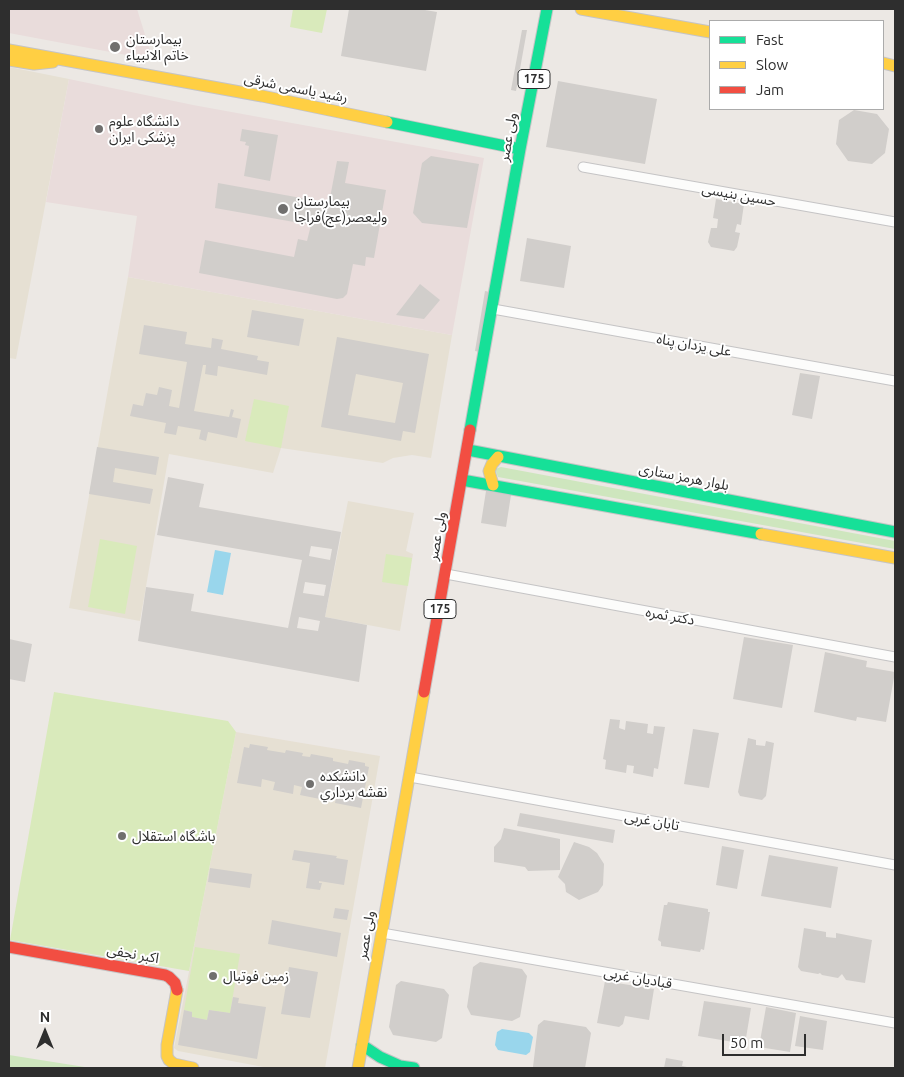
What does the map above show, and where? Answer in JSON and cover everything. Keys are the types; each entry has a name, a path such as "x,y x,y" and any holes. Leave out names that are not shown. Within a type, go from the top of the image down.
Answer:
{"main road":[{"name":"ولی عصر","path":"358,1068 520,149 547,9"},
{"path":"582,9 709,32"},
{"name":"رشید یاسمی شرقی","path":"9,50 262,96 520,149"},
{"name":"رشید یاسمی شرقی","path":"9,60 34,64 66,60"},
{"name":"بلوار هرمز ستاری","path":"468,450 895,532"},
{"path":"493,485 490,471 492,464 498,456"},
{"path":"462,480 895,558"},
{"name":"اکبر نجفی","path":"9,948 170,977 175,983 177,990 167,1044 169,1060 174,1064 193,1068"},
{"path":"362,1045 400,1066 414,1068"}],"street":[{"name":"حسین بنیسی","path":"583,167 895,222"},
{"name":"علی یزدان پناه","path":"493,308 895,380"},
{"name":"دکتر ثمره","path":"446,574 895,657"},
{"name":"تابان غربی","path":"410,777 895,865"},
{"name":"قبادیان غربی","path":"382,933 895,1023"}],"shaded area":[{"name":"بیمارستان خاتم الانبیاء","path":"9,9 137,9 153,60 9,33"},
{"path":"9,67 69,79 16,359 9,358"},
{"name":"بیمارستان ولیعصر(عج)فراجا","path":"69,79 193,105 484,158 452,335 128,277 137,216 46,202"},
{"path":"128,277 452,335 431,458 412,455 393,458 383,463 281,448 273,473 169,454 140,621 69,608"},
{"path":"348,501 414,513 406,551 413,554 400,631 325,617"},
{"path":"236,732 380,756 325,1068 269,1068 178,1051 174,1048"}],"green space":[{"path":"293,9 327,9 322,33 290,27"},
{"path":"254,399 289,406 281,448 245,441"},
{"path":"501,467 895,541 895,549 498,477 495,469"},
{"path":"100,539 137,546 125,614 88,607"},
{"path":"386,554 412,558 408,586 382,582"},
{"name":"باشگاه استقلال","path":"54,692 228,721 236,732 189,971 10,940"},
{"name":"زمین فوتبال","path":"195,947 240,954 230,1013 209,1010 207,1020 192,1017 192,1012 184,1010"},
{"path":"9,1055 91,1068 9,1068"}],"water":[{"path":"215,550 231,553 223,595 207,592"},
{"path":"502,1029 529,1033 533,1037 530,1052 526,1055 498,1050 495,1045 497,1032"}],"building":[{"path":"349,9 419,9 437,12 426,71 341,56"},
{"path":"522,30 527,30 516,91 511,90"},
{"path":"558,81 657,99 645,164 546,147"},
{"path":"854,110 877,114 889,129 885,153 872,164 848,161 836,144 839,120"},
{"path":"242,129 278,135 270,181 244,176 249,146 245,145 246,142 240,141"},
{"path":"431,156 479,164 467,228 422,223 413,213 422,163"},
{"path":"337,161 349,162 345,183 386,190 374,258 366,257 365,266 353,264 347,294 343,298 337,299 199,273 205,240 294,257 298,239 307,241 311,225 215,208 218,183 329,203"},
{"path":"716,199 744,204 741,225 737,224 735,232 740,233 737,247 734,251 711,247 708,242 711,228 717,228 718,219 713,218"},
{"path":"527,238 571,246 564,288 520,281"},
{"path":"420,284 440,300 424,319 396,315"},
{"path":"485,291 490,292 480,352 475,351"},
{"path":"252,310 304,319 299,346 247,337"},
{"path":"144,325 187,332 185,344 211,348 212,338 223,340 221,349 258,356 257,360 269,362 267,375 218,366 217,376 205,374 206,365 203,365 194,411 229,417 231,409 234,410 232,417 241,419 237,438 208,432 206,441 199,439 201,430 178,426 176,435 164,433 166,423 130,416 133,404 143,406 146,393 157,395 159,387 172,390 169,406 179,408 187,362 139,354"},
{"path":"337,337 429,354 415,433 403,431 401,441 321,427","holes":["356,374 403,383 395,423 348,415"]},
{"path":"800,373 820,376 812,419 792,415"},
{"path":"97,447 159,457 156,475 115,468 113,482 153,489 150,504 89,494"},
{"path":"168,477 204,484 199,507 341,532 325,617 367,625 359,682 138,641 146,587 194,594 191,611 288,628 302,560 157,535","holes":["311,546 332,549 330,560 309,556","305,582 326,585 324,596 303,593","299,617 320,621 318,631 297,628"]},
{"path":"486,491 511,495 506,527 481,523"},
{"path":"744,637 793,645 782,708 733,699"},
{"path":"9,639 32,644 25,682 9,679"},
{"path":"825,652 867,661 866,667 895,672 886,722 857,717 856,721 814,712"},
{"path":"610,719 620,720 619,728 625,730 626,721 648,724 647,733 653,734 654,726 665,727 658,769 654,768 653,777 633,773 634,766 627,765 626,773 605,769 606,760 603,759"},
{"path":"693,729 719,733 709,788 684,784"},
{"path":"748,738 756,740 756,745 765,746 766,741 774,743 766,796 762,800 740,796 738,792"},
{"path":"250,744 268,747 267,750 285,753 286,750 303,753 302,756 310,757 311,754 333,758 333,761 348,764 349,760 365,763 365,766 369,767 361,808 335,803 337,793 327,792 325,800 300,795 302,787 294,785 293,794 273,790 275,782 262,779 261,787 237,783 244,747 249,748"},
{"path":"520,813 615,830 613,843 517,826"},
{"path":"504,828 560,839 560,870 528,871 525,867 494,862 494,847 501,839"},
{"path":"574,842 589,847 597,853 604,864 603,885 598,892 579,900 566,892 565,884 558,877"},
{"path":"722,846 744,850 737,889 716,885"},
{"path":"294,850 337,856 336,858 348,860 344,885 319,881 319,883 322,883 320,890 306,888 310,863 292,860"},
{"path":"769,855 838,867 831,908 761,896"},
{"path":"210,868 252,874 250,888 208,882"},
{"path":"668,902 708,909 708,912 710,912 704,950 701,949 700,952 661,946 661,942 658,940 664,905 667,905"},
{"path":"335,908 349,910 347,920 333,918"},
{"path":"272,920 341,933 337,957 268,944"},
{"path":"804,928 826,932 826,937 836,938 836,933 872,940 865,983 846,980 842,974 838,978 820,973 801,971 798,967"},
{"path":"480,962 522,969 527,976 520,1017 512,1021 471,1015 467,1007 473,967"},
{"path":"289,967 318,972 310,1018 281,1014"},
{"path":"401,981 444,989 449,995 442,1038 436,1042 393,1035 389,1027 396,985"},
{"path":"605,981 654,989 649,1020 625,1016 623,1024 619,1027 597,1023"},
{"path":"233,997 239,998 238,1003 266,1007 257,1059 178,1045 184,1010 192,1012 192,1017 207,1020 209,1010 230,1013"},
{"path":"704,1001 751,1008 745,1044 698,1036"},
{"path":"766,1007 796,1013 790,1052 759,1047"},
{"path":"800,1016 827,1021 823,1050 795,1046"},
{"path":"544,1020 586,1027 591,1033 585,1068 533,1068 538,1025"},
{"path":"666,1058 683,1061 682,1066 687,1068 664,1068"}],"traffic: fast":[{"path":"470,430 547,9"},
{"path":"387,122 520,149"},
{"path":"468,450 895,532"},
{"path":"462,480 761,534"},
{"path":"362,1045 380,1057 400,1066 414,1068"}],"traffic: slow":[{"path":"581,9 709,32"},
{"path":"9,50 262,96 387,122"},
{"path":"9,60 34,64 53,62"},
{"path":"884,63 895,66"},
{"path":"493,485 489,471 498,457"},
{"path":"761,534 895,558"},
{"path":"358,1068 424,692"},
{"path":"177,990 167,1045 167,1056 174,1064 193,1068"}],"traffic: jam":[{"path":"424,692 470,430"},
{"path":"9,947 165,975 175,983 177,990"}],"place":[{"name":"بیمارستان خاتم الانبیاء","path":"115,47"},
{"name":"دانشگاه علوم پزشکی ایران","path":"99,129"},
{"name":"بیمارستان ولیعصر(عج)فراجا","path":"283,209"},
{"name":"دانشكده نقشه برداري","path":"310,784"},
{"name":"باشگاه استقلال","path":"122,836"},
{"name":"زمین فوتبال","path":"213,976"}]}
